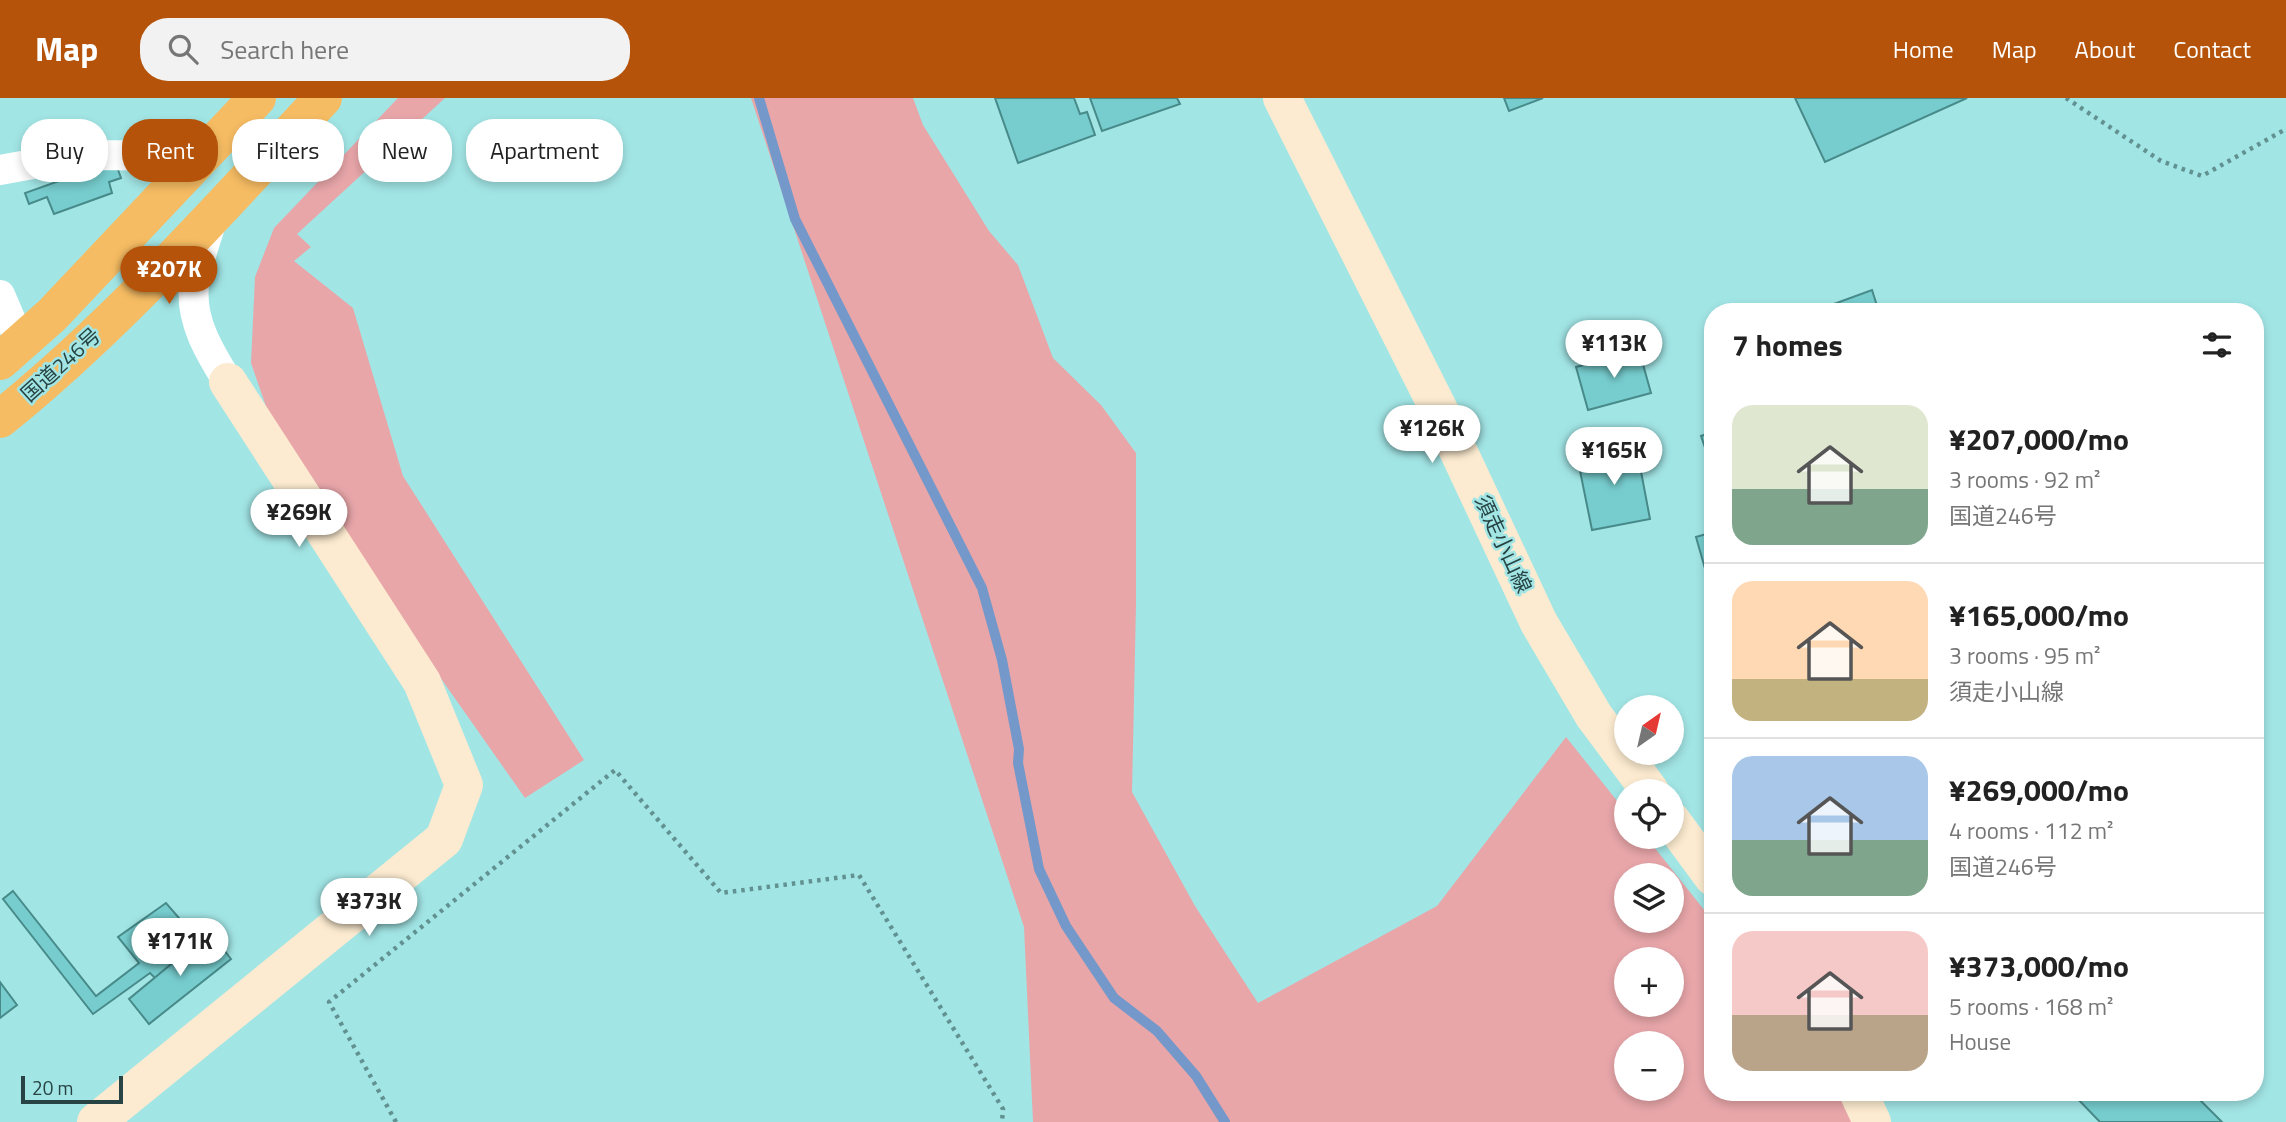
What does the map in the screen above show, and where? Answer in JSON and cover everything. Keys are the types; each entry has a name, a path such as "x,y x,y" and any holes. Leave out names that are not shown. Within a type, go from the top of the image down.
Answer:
{"highway":[{"name":"国道246号","path":"218,140 257,98"},
{"name":"国道246号","path":"0,419 99,332 213,216 323,98"},
{"name":"国道246号","path":"11,353 178,182"}],"street":[{"name":"須走小山線","path":"1282,98 1440,412 1539,623 1594,716 1641,779"},
{"path":"0,170 82,155 122,155"},
{"path":"96,1122 444,839 464,785 422,682 207,348 195,308 194,285 213,216"},
{"path":"0,295 11,353"},
{"path":"1684,838 1704,865"}],"path":[{"path":"2066,98 2161,161 2202,176 2286,130"},
{"path":"396,1122 329,1002 615,770 721,893 859,876 1003,1109 1002,1122"}],"shaded area":[{"path":"398,98 445,98 422,119 378,119"},
{"path":"751,98 913,98 923,125 989,231 1018,265 1053,358 1101,405 1136,453 1132,792 1195,906 1258,1003 1437,906 1566,737 1614,797 1614,849 1656,849 1667,863 1614,863 1614,933 1684,933 1684,885 1704,910 1704,1101 1845,1101 1856,1122 1033,1122 1024,927"},
{"path":"358,140 358,178 297,234 311,247 294,261 353,308 403,476 584,760 525,798 435,670 269,415 251,363 255,277 274,228 318,182 344,182 344,155"}],"building":[{"path":"995,98 1074,98 1080,114 1087,112 1095,135 1018,163"},
{"path":"1090,98 1177,98 1180,104 1102,131"},
{"path":"1504,98 1543,98 1509,111"},
{"path":"1795,98 1967,98 1825,162"},
{"path":"115,161 121,178 109,182 112,193 54,214 47,197 29,204 25,193 56,182 108,182 108,163"},
{"path":"1872,290 1876,303 1837,303"},
{"path":"1639,350 1651,393 1588,410 1576,367"},
{"path":"1636,445 1650,519 1592,530 1577,456"},
{"path":"1704,535 1704,565 1696,537"},
{"path":"13,891 96,996 139,963 118,937 166,903 199,941 155,978 150,973 93,1014 3,899"},
{"path":"210,932 231,959 149,1024 129,999"},
{"path":"0,982 17,1005 0,1018"},
{"path":"2080,1101 2201,1101 2222,1122 2100,1122"}],"waterway":[{"path":"759,98 795,219 982,588 1002,660 1019,749 1018,763 1039,869 1066,926 1114,998 1157,1031 1196,1076 1225,1122"}]}
